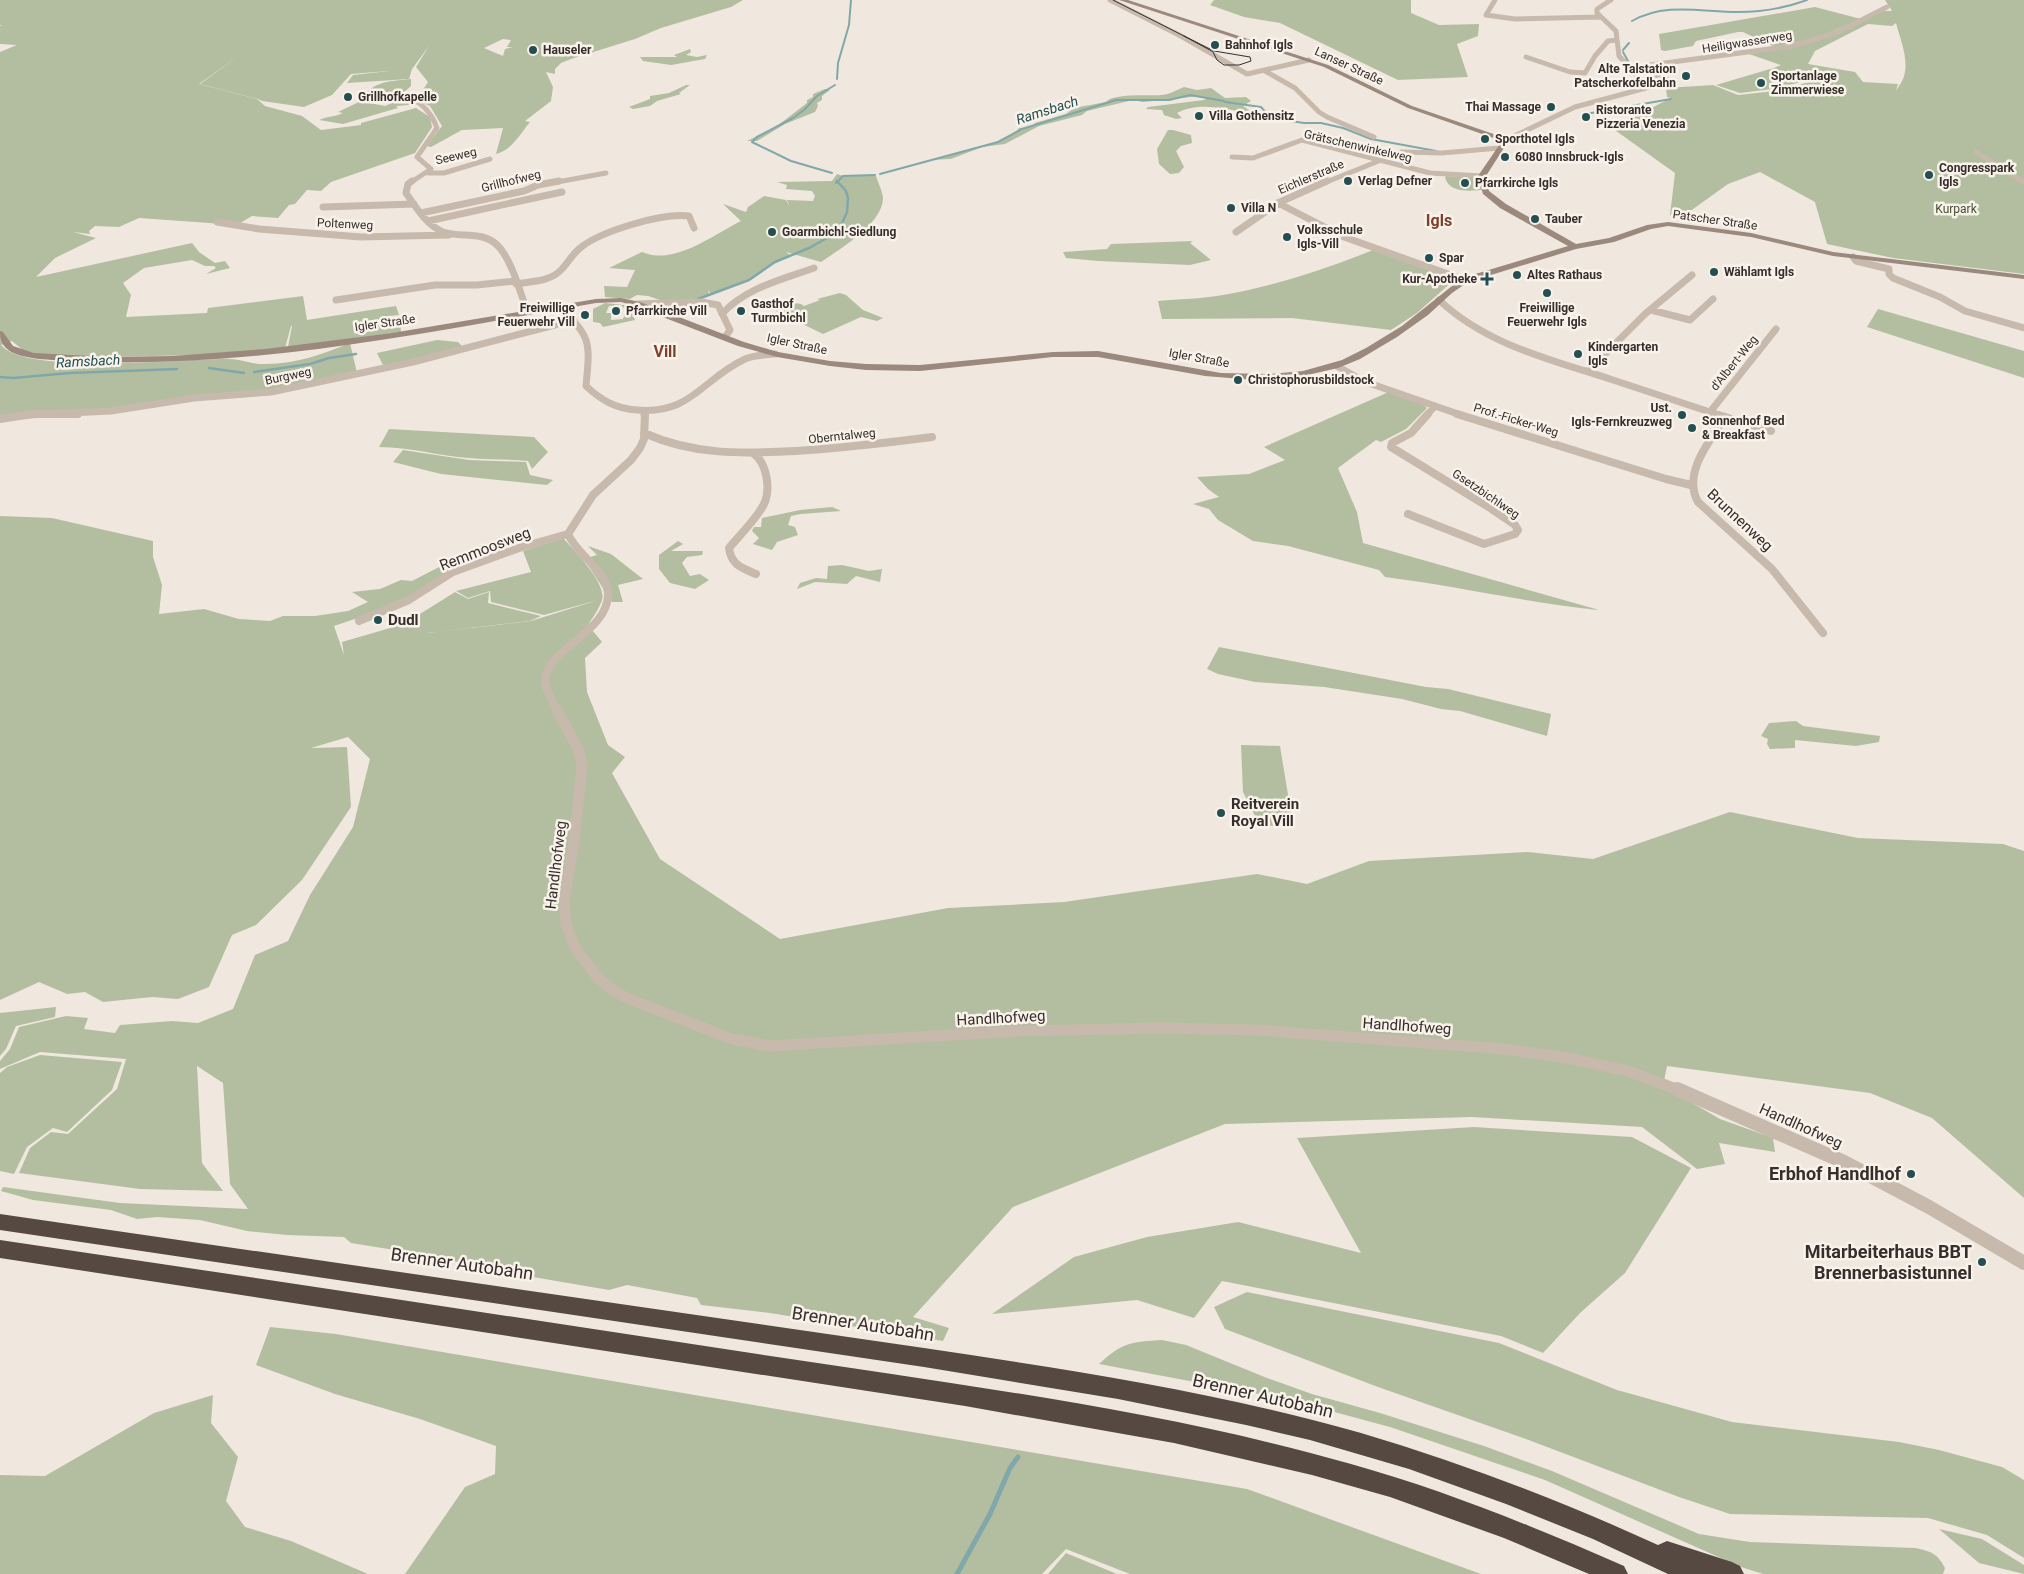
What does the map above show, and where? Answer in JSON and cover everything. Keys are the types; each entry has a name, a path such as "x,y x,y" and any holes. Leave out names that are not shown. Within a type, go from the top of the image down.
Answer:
{"highway":[{"name":"Brenner Autobahn","path":"0,1222 669,1318 1119,1388 1248,1415 1332,1436 1448,1472 1577,1520 1694,1574"},
{"path":"0,1249 1028,1406 1212,1440 1312,1464 1376,1482 1455,1509 1616,1574"},
{"path":"1577,1520 1732,1574"}],"main road":[{"name":"Lanser Straße","path":"1122,0 1309,60 1345,74 1410,107 1506,140"},
{"path":"1506,140 1482,176 1486,192 1503,206 1575,247"},
{"name":"Patscher Straße","path":"1575,247 1611,240 1650,227 1672,224 1744,234 1812,250 1853,257 1928,264 2024,277"},
{"name":"Igler Straße","path":"0,334 10,348 33,356 109,360 172,359 265,352 392,336 527,312 609,300 637,304 775,354 820,362 886,368 951,366 1053,354 1100,354 1138,359 1207,374 1243,377 1298,375 1337,366 1363,353 1402,329 1450,289 1465,280 1575,247"}],"street":[{"path":"1110,0 1179,35 1247,74 1309,60"},
{"path":"1495,0 1486,15 1500,18 1534,19 1579,15 1601,17"},
{"path":"1611,0 1597,10 1601,17 1616,31 1617,51 1620,58 1645,84 1644,88"},
{"name":"Heiligwasserweg","path":"1634,71 1641,70 1650,65 1793,46 1838,32 1887,7"},
{"path":"1526,57 1570,72 1584,74 1588,72 1595,56 1608,42 1617,40"},
{"path":"1506,140 1575,106 1672,81 1641,70"},
{"path":"1265,71 1295,88 1319,112 1327,117 1374,137"},
{"path":"360,97 382,94 407,97 424,106 432,114 437,128 418,152 417,157 431,167 428,173 407,187 406,193 428,221 442,231 485,238 499,247 506,259 527,312"},
{"name":"Grätschenwinkelweg","path":"1232,157 1253,158 1302,140 1436,174 1482,176"},
{"name":"Eichlerstraße","path":"1236,232 1298,193 1405,152 1442,153 1499,148"},
{"path":"1976,152 1990,163 2024,182"},
{"name":"Seeweg","path":"428,173 444,173 466,168 490,159"},
{"name":"Grillhofweg","path":"421,213 524,191 538,186 606,174"},
{"name":"Grillhofweg","path":"428,221 562,192"},
{"path":"323,207 414,204"},
{"path":"1278,204 1344,237 1465,280"},
{"path":"336,300 435,284 477,285 516,283 554,276 585,245 622,229 647,221 685,214 689,216 694,228"},
{"name":"Poltenweg","path":"217,222 259,229 361,238 473,235"},
{"name":"Patscher Straße","path":"1853,257 1856,260 1889,269 1889,274 1892,278 1940,298 1965,311 2024,328"},
{"path":"722,314 727,306 740,299 770,284 814,268"},
{"path":"1588,371 1651,310 1692,275"},
{"path":"1651,310 1690,320 1713,299"},
{"path":"1439,300 1456,316 1482,332 1519,348 1771,431"},
{"path":"637,304 702,302 718,305 730,330 725,337"},
{"path":"559,307 586,334 590,345 586,386 597,398 607,404 645,412 673,409 745,359 750,353 749,346"},
{"name":"Burgweg","path":"0,419 33,414 73,414 111,411 194,398 270,392 413,362 574,320"},
{"name":"d'Albert-Weg","path":"1710,412 1776,329"},
{"path":"745,359 775,354"},
{"name":"Prof.-Ficker-Weg","path":"1337,366 1363,381 1436,406 1666,479 1691,485"},
{"name":"Gsetzbichlweg","path":"1408,514 1484,544 1515,534 1518,530 1515,525 1487,506 1392,446 1392,443 1411,433 1436,406"},
{"path":"568,534 580,510 601,486 637,452 643,442 642,423 645,412"},
{"name":"Brunnenweg","path":"1725,417 1700,458 1691,485 1698,502 1772,569 1823,632"},
{"name":"Oberntalweg","path":"644,433 663,442 678,446 716,452 753,453 843,448 932,437"},
{"path":"753,453 760,458 763,465 766,498 764,504 729,548 730,556 740,567 756,574"},
{"name":"Remmoosweg","path":"359,621 409,600 453,572 568,534"},
{"name":"Handlhofweg","path":"568,534 572,543 596,569 606,588 608,597 599,618 553,662 544,678 545,687 578,749 582,766 574,842 564,901 564,914 570,936 587,965 604,984 618,994 732,1039 770,1046 1070,1029 1240,1030 1504,1049 1591,1062 1639,1074 1690,1094 1844,1162 1928,1207 2024,1263"}],"green space":[{"path":"0,0 743,0 731,7 661,28 635,39 571,59 561,63 555,69 555,74 546,72 553,87 551,101 525,121 530,122 511,145 496,154 503,128 462,130 431,147 427,146 442,126 430,106 416,100 428,82 416,67 429,46 412,69 409,79 347,83 353,75 389,71 351,74 332,95 304,107 262,101 258,99 200,84 240,55 199,84 257,99 265,106 302,116 321,130 361,125 361,123 416,108 430,117 432,127 415,153 331,182 321,191 307,190 295,204 289,205 278,218 252,216 237,225 139,218 119,227 95,226 89,231 90,234 73,232 96,238 55,258 36,277 192,243 199,252 215,263 225,261 230,268 206,274 216,268 214,266 205,266 192,260 144,268 123,283 131,295 126,317 207,313 208,308 303,296 307,320 396,306 399,315 389,316 389,322 400,321 401,332 288,347 291,326 285,348 204,355 98,357 43,355 24,351 12,341 1,345 16,354 42,360 73,363 229,359 257,364 277,364 309,358 350,343 357,373 276,390 113,410 0,418 0,52 17,45 0,44 0,26 2,26 0,25","holes":["503,39 511,40 507,47 513,47 505,49 503,56 484,48"]},
{"path":"1214,0 1411,0 1411,13 1439,25 1479,24 1478,36 1457,44 1468,77 1398,80 1280,23 1244,17 1210,5"},
{"name":"Kurpark","path":"1885,0 2024,0 2024,274 1893,258 1827,244 1815,202 1760,172 1728,184 1682,217 1670,215 1675,173 1612,128 1671,98 1667,97 1666,88 1713,85 1738,95 1784,90 1817,79 1809,70 1798,77 1771,69 1781,65 1749,54 1793,47 1883,11 1892,11","holes":["1896,23 1905,58 1904,74 1896,90 1898,84 1863,82 1855,72 1808,64 1815,51 1868,24 1892,26"]},
{"path":"1815,7 1861,19 1844,28 1815,38 1775,47 1743,32 1738,32 1696,41 1693,46 1661,50 1659,34"},
{"path":"690,49 691,52 686,55 697,57 707,55 705,59 671,65 643,61 640,57 677,57 674,55"},
{"name":"Sportanlage Zimmerwiese","path":"1770,69 1806,80 1781,88 1740,93 1716,85"},
{"path":"411,79 411,86 401,95 366,93 381,83"},
{"path":"690,85 679,93 681,94 657,101 650,106 633,109 629,107 650,99 650,96 669,93"},
{"path":"1184,87 1197,90 1211,88 1225,98 1246,97 1251,101 1243,106 1253,113 1214,107 1195,107 1177,113 1182,118 1176,119 1164,115 1162,110 1146,109 1148,107 1204,100 1207,98 1201,96 1143,102 1133,100 1087,111 1082,115 1039,126 1005,144 982,147 951,159 930,160 991,144 1013,134 1019,128 1031,127 1035,123 1066,114 1074,108 1106,102 1116,97 1164,95"},
{"path":"825,89 830,90 817,103 818,106 815,112 785,124 757,141 747,141 777,126 807,103 807,100 813,97 813,94"},
{"path":"382,96 405,98 418,104 396,106 398,108 343,124 319,120 343,113 338,112 363,100 385,106 399,100"},
{"path":"1168,130 1191,135 1192,143 1181,146 1176,151 1184,167 1179,173 1170,174 1159,164 1157,149"},
{"path":"837,174 843,176 876,176 883,199 876,218 849,243 821,262 786,252 790,255 775,262 751,278 711,294 708,290 709,294 696,301 660,300 637,295 630,299 605,297 604,286 627,287 635,270 609,268 642,252 654,255 667,255 680,252 706,241 741,221 723,204 746,212 748,207 764,196 786,200 790,207 787,200 813,201 815,196 812,191 786,189 787,185 777,182 832,181"},
{"path":"1446,176 1477,178 1482,190 1466,191 1455,189 1447,183"},
{"path":"1193,241 1190,243 1211,260 1190,265 1098,261 1066,258 1063,252 1107,249 1111,244"},
{"path":"1373,250 1455,279 1417,313 1391,330 1292,318 1162,319 1158,301 1215,296 1261,287 1317,271"},
{"path":"840,293 846,295 863,310 883,318 877,321 861,317 823,334 768,307 782,301 804,306 820,300 817,299"},
{"path":"605,303 633,306 632,312 635,320 603,327 600,323 593,322 593,309","holes":["621,305 626,310 623,319 611,320 611,313 606,313 609,306"]},
{"path":"1878,309 2024,351 2024,378 1867,327"},
{"path":"437,340 458,342 463,347 384,367 377,353"},
{"path":"1391,391 1420,402 1427,408 1406,429 1381,442 1376,440 1338,468 1357,512 1363,543 1599,610 1385,577 1379,570 1288,546 1253,541 1218,520 1209,509 1193,504 1219,497 1197,477 1249,474 1285,460 1264,447"},
{"path":"389,429 534,437 548,452 532,469 528,461 476,459 402,448 379,447"},
{"path":"403,450 469,460 526,462 530,475 553,480 547,485 441,474 393,462"},
{"path":"832,507 841,511 791,516 788,525 795,527 798,535 777,542 772,550 753,544 759,538 752,531 754,527 761,527 762,518 800,510"},
{"path":"0,516 52,518 153,541 153,557 162,585 159,614 204,609 239,619 270,621 283,616 315,616 348,611 368,602 352,592 380,589 401,580 412,581 447,563 480,551 481,558 396,605 334,626 344,655 342,642 404,624 455,592 468,599 489,592 488,603 541,616 530,621 427,633 531,621 598,600 544,615 491,602 490,591 468,598 456,591 531,572 523,551 563,538 589,568 600,585 602,593 601,603 588,625 602,642 585,658 587,692 608,745 625,757 612,773 660,859 780,939 948,908 1064,902 1257,874 1307,884 1369,861 1528,852 1593,859 1730,812 1858,838 2003,844 2024,851 2024,1198 1932,1118 1870,1093 1667,1066 1663,1086 1720,1119 1773,1138 1775,1152 1719,1143 1725,1164 1697,1169 1642,1127 1472,1117 1225,1124 1013,1207 913,1317 949,1328 943,1341 770,1313 701,1305 697,1298 627,1285 609,1290 480,1268 438,1257 351,1243 344,1237 287,1235 247,1231 200,1220 157,1217 137,1219 111,1210 33,1200 1,1191 3,1187 120,1203 248,1209 230,1184 223,1083 197,1066 202,1163 223,1191 140,1189 19,1173 30,1148 51,1132 68,1134 117,1089 126,1059 40,1052 0,1069 0,1061 10,1049 19,1027 66,1016 88,1018 84,1029 115,1033 120,1025 172,1021 198,1023 233,1009 255,955 288,941 310,895 353,827 370,759 348,737 311,748 347,747 351,807 302,880 256,925 232,935 209,987 178,999 152,997 103,1002 85,992 67,994 39,982 0,1000"},
{"path":"678,541 683,544 671,551 703,551 702,555 687,557 682,563 690,576 700,574 709,580 695,589 670,583 659,569 659,555"},
{"path":"588,546 611,554 643,579 618,585 623,602 612,602 584,559 597,555"},
{"path":"842,565 869,571 882,569 880,582 856,576 847,584 815,582 797,589 800,583 816,578 827,579 828,566"},
{"path":"1219,647 1426,687 1448,689 1551,714 1547,736 1460,711 1441,709 1402,699 1324,687 1255,682 1218,674 1207,669"},
{"path":"1796,721 1803,726 1880,736 1879,742 1856,746 1795,740 1795,748 1770,749 1767,744 1768,739 1761,736 1769,723"},
{"path":"1241,745 1280,746 1293,825 1260,826 1243,792"},
{"path":"56,1007 55,1017 16,1026 6,1049 0,1056 0,1013"},
{"path":"40,1055 122,1062 112,1090 67,1132 53,1128 27,1147 14,1174 0,1171 0,1073 7,1067"},
{"path":"1474,1127 1632,1137 1691,1168 1625,1273 1580,1313 1543,1353 1501,1336 1222,1281 1194,1318 1137,1300 992,1314 1074,1257 1147,1237 1238,1222 1361,1253 1297,1138"},
{"path":"1247,1292 1499,1343 1617,1390 1732,1422 1899,1442 1939,1450 2002,1467 2024,1480 2024,1558 1987,1535 1928,1518 1730,1514 1679,1497 1225,1329 1214,1307"},
{"path":"270,1327 336,1334 1247,1489 1481,1574 1130,1574 1066,1549 1042,1574 405,1574 465,1487 495,1474 496,1446 420,1419 335,1394 256,1365"},
{"path":"1162,1340 1186,1345 1312,1394 1484,1446 1552,1471 1699,1534 1750,1542 1915,1548 1933,1554 1940,1559 1945,1568 1943,1574 1763,1574 1741,1567 1545,1480 1390,1427 1286,1399 1099,1364 1115,1351 1128,1344"},
{"path":"213,1395 211,1423 238,1457 226,1501 245,1527 291,1541 368,1574 0,1574 0,1475 45,1476 154,1413"},
{"path":"1939,1529 1982,1539 2024,1565 2024,1574 1979,1563"},
{"path":"1066,1553 1117,1574 1048,1574"}],"waterway":[{"path":"837,79 838,63 849,25 851,0"},
{"name":"Ramsbach","path":"1632,21 1645,15 1671,10 1756,11 1773,9 1807,0"},
{"name":"Ramsbach","path":"1623,50 1629,43"},
{"name":"Ramsbach","path":"1623,52 1628,61"},
{"path":"832,173 791,161 752,142 757,137 793,118 804,110 817,96 835,85"},
{"name":"Ramsbach","path":"880,174 998,142 1022,129 1116,100 1169,100 1190,95 1224,101"},
{"name":"Ramsbach","path":"1586,114 1671,99"},
{"name":"Ramsbach","path":"1225,102 1261,107 1271,118 1304,123 1321,123 1343,128 1371,139 1436,151"},
{"name":"Ramsbach","path":"837,182 843,176 875,175"},
{"name":"Ramsbach","path":"698,299 749,280 775,262 809,248 838,232 847,212 848,198 846,191 837,182"},
{"name":"Ramsbach","path":"254,372 310,364 329,358 356,354"},
{"name":"Ramsbach","path":"209,368 244,373"},
{"name":"Ramsbach","path":"0,377 13,378 70,373 177,369"},
{"path":"957,1574 990,1514 1010,1468 1018,1457"}],"tram line":[{"path":"1113,0 1184,36"},
{"path":"1184,36 1214,51 1250,57 1251,61 1239,65 1224,65 1217,60 1213,52 1184,36"}],"place":[{"name":"Bahnhof Igls","path":"1215,45"},
{"name":"Hauseler","path":"533,50"},
{"name":"Alte Talstation Patscherkofelbahn","path":"1686,76"},
{"name":"Sportanlage Zimmerwiese","path":"1761,83"},
{"name":"Grillhofkapelle","path":"348,97"},
{"name":"Thai Massage","path":"1551,107"},
{"name":"Villa Gothensitz","path":"1199,116"},
{"name":"Ristorante Pizzeria Venezia","path":"1586,117"},
{"name":"Sporthotel Igls","path":"1485,139"},
{"name":"6080 Innsbruck-Igls","path":"1505,157"},
{"name":"Congresspark Igls","path":"1929,175"},
{"name":"Verlag Defner","path":"1348,181"},
{"name":"Pfarrkirche Igls","path":"1465,183"},
{"name":"Villa N","path":"1231,208"},
{"name":"Tauber","path":"1535,219"},
{"name":"Goarmbichl-Siedlung","path":"772,232"},
{"name":"Volksschule Igls-Vill","path":"1287,237"},
{"name":"Spar","path":"1429,258"},
{"name":"Wählamt Igls","path":"1714,272"},
{"name":"Altes Rathaus","path":"1517,275"},
{"name":"Kur-Apotheke","path":"1487,279"},
{"name":"Freiwillige Feuerwehr Igls","path":"1547,293"},
{"name":"Pfarrkirche Vill","path":"616,311"},
{"name":"Gasthof Turmbichl","path":"741,311"},
{"name":"Freiwillige Feuerwehr Vill","path":"585,315"},
{"name":"Kindergarten Igls","path":"1578,354"},
{"name":"Christophorusbildstock","path":"1238,380"},
{"name":"Ust. Igls-Fernkreuzweg","path":"1682,415"},
{"name":"Sonnenhof Bed & Breakfast","path":"1692,428"},
{"name":"Dudl","path":"378,620"},
{"name":"Reitverein Royal Vill","path":"1221,813"},
{"name":"Erbhof Handlhof","path":"1911,1174"},
{"name":"Mitarbeiterhaus BBT Brennerbasistunnel","path":"1982,1262"}],"district":[{"name":"Igls","path":"1439,220"},
{"name":"Vill","path":"665,351"}]}
